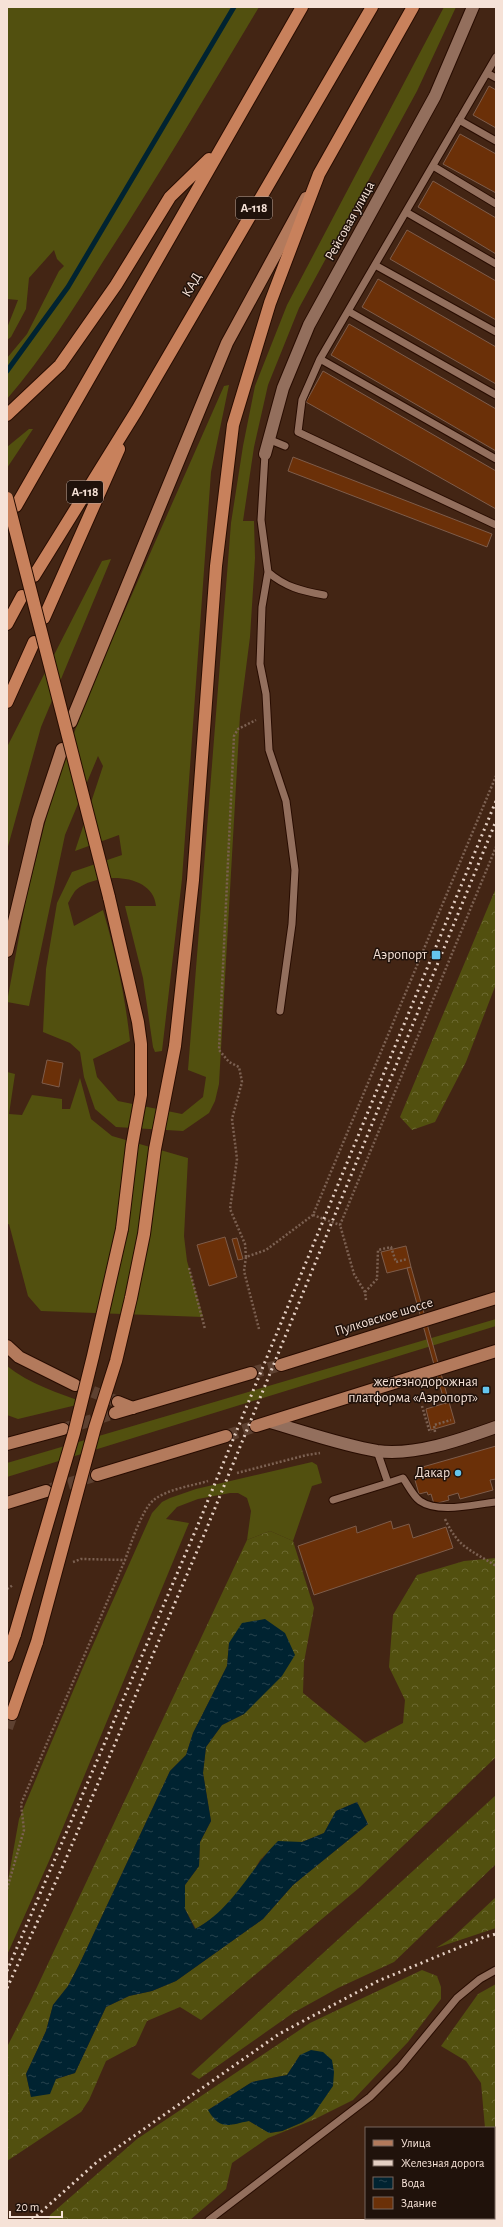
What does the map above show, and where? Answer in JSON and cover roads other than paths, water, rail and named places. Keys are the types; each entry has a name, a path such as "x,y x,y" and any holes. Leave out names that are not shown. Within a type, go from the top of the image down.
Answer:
{"highway":[{"path":"16,506 302,7"},
{"name":"КАД","path":"34,576 137,410 372,7"},
{"path":"12,1714 37,1642 95,1427 116,1361 144,1234 155,1149 175,1046 193,880 216,566 233,425 270,303 319,174 413,7"},
{"path":"7,415 60,365 116,286 170,197 220,148"},
{"path":"44,618 137,410"},
{"path":"7,498 109,896 138,1022 141,1044 141,1095 120,1236 74,1433 15,1634 7,1656"},
{"path":"7,624 22,596"},
{"path":"7,702 34,642"}],"main road":[{"path":"71,722 226,343 319,174"},
{"path":"7,951 38,821 62,749"},
{"name":"Пулковское шоссе","path":"280,1365 496,1298"},
{"path":"7,1346 18,1357 75,1385"},
{"path":"256,1426 496,1352"},
{"path":"116,1408 133,1408 251,1373"},
{"path":"7,1444 63,1429"},
{"path":"97,1475 226,1436"},
{"path":"7,1503 41,1492 7,1510"}],"street":[{"name":"Рейсовая улица","path":"265,454 283,388 309,325 435,96 473,7"},
{"path":"270,1422 377,1451 400,1451 429,1447 496,1427"}],"lane":[{"path":"496,57 320,359 302,400 298,432 496,525"},
{"path":"487,73 496,78"},
{"path":"459,120 496,141"},
{"path":"433,166 496,204"},
{"path":"406,212 496,264"},
{"path":"375,265 496,332"},
{"path":"348,311 496,395"},
{"path":"320,359 496,459"},
{"path":"268,439 285,446"},
{"path":"265,454 261,520 268,572 262,607 260,664 266,694 269,750 286,801 295,870 292,924 280,1011"},
{"path":"268,572 279,582 297,590 324,595"},
{"path":"377,1451 388,1483"},
{"path":"333,1500 403,1478 419,1500 436,1506 463,1507 496,1502"},
{"path":"209,2220 370,2097 400,2067 457,1998 480,1979 496,1970"}],"water":[{"path":"265,1619 285,1633 295,1655 282,1676 244,1714 222,1725 206,1747 203,1773 211,1821 200,1842 199,1866 185,1885 185,1909 195,1929 220,1911 278,1841 302,1842 324,1833 336,1811 357,1802 368,1824 293,1885 263,1919 176,1981 152,1991 129,1996 106,2007 75,2073 56,2079 50,2094 31,2097 26,2074 46,2031 53,2005 68,1986 79,1965 170,1771 186,1755 193,1733 227,1666 229,1643 242,1623"},
{"path":"311,2050 323,2052 332,2060 334,2072 333,2086 313,2115 303,2122 282,2131 269,2133 249,2121 226,2125 221,2124 212,2117 208,2110 252,2082 287,2075 300,2055"}],"waterway":[{"path":"7,371 68,287 234,7"}],"tunnel":[{"path":"251,1373 281,1365"},
{"path":"76,1385 118,1402"},
{"path":"63,1429 115,1413"},
{"path":"226,1436 256,1426"},
{"path":"51,1489 97,1475"},
{"path":"7,1728 12,1714"}],"railway":[{"path":"7,1971 197,1527 496,801"},
{"path":"7,1988 62,1868 206,1530 496,821"},
{"path":"32,2220 97,2162 279,2034 378,1981 484,1937 496,1934"}],"place":[{"name":"Аэропорт","path":"436,955"},
{"name":"железнодорожная платформа «Аэропорт»","path":"486,1390"},
{"name":"Дакар","path":"458,1473"}]}
